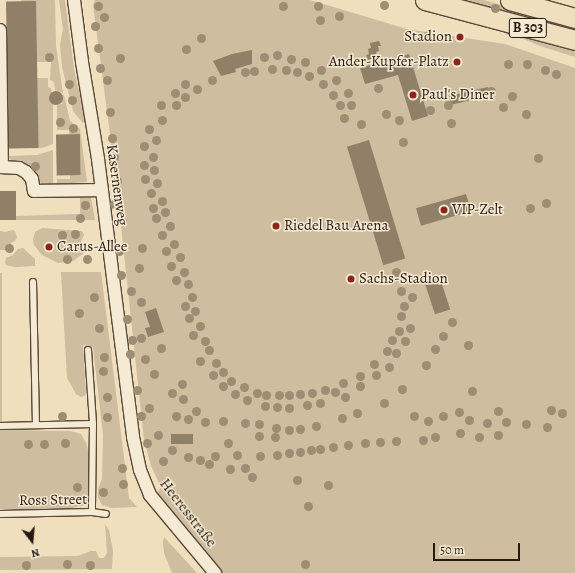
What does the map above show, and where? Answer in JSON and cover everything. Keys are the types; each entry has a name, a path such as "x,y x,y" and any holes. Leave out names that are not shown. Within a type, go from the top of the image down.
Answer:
{"main road":[{"name":"B 303","path":"425,0 575,40"},
{"name":"B 303","path":"510,0 575,18"}],"street":[{"name":"Kasernenweg","path":"74,0 102,190 133,437 140,470"},
{"path":"0,30 1,167 19,168 26,172 32,179 34,191 102,190"},
{"name":"Heeresstraße","path":"140,470 150,495 215,573"}],"lane":[{"path":"33,282 36,426"},
{"path":"88,350 93,424 92,512"},
{"path":"0,426 93,424"},
{"name":"Ross Street","path":"0,514 92,512 106,514"}],"shaded area":[{"path":"21,0 55,0 56,46 63,93 55,90 54,82 50,80 51,62 36,62"},
{"path":"59,0 65,0 74,69 86,122 83,123 73,111 62,67 60,45 63,29"},
{"name":"Sachs-Stadion","path":"95,0 310,0 407,29 505,44 575,68 575,573 223,573 172,515 157,493 161,487 151,466 144,440 116,179 93,5"},
{"path":"451,0 484,0 575,27 575,31 510,11 482,8"},
{"path":"506,32 575,51 575,57 505,34"},
{"path":"37,78 48,78 48,87 51,88 52,93 50,98 53,104 53,144 42,148 38,148"},
{"path":"62,95 64,95 70,121 80,129 87,182 57,184 57,179 70,179 70,175 81,175 80,134 69,134 69,130 57,130 57,105 62,104"},
{"path":"53,150 53,184 41,184 37,173 33,169 12,161 8,156 37,155"},
{"path":"80,196 90,196 95,220 16,220 16,216 80,214"},
{"path":"42,228 82,231 84,235 81,241 84,247 84,253 73,261 58,263 42,255 34,245 33,240 35,232"},
{"path":"12,230 15,231 17,237 15,241 11,243 11,250 0,250 0,231 5,232"},
{"path":"23,248 35,259 35,266 15,267 6,265 6,258 13,255 18,249"},
{"path":"61,272 101,272 129,498 137,507 111,508 102,505 98,497 98,489 102,479 103,435 93,347 83,345 86,395 81,397 76,394 67,378"},
{"path":"0,273 2,273 2,422 0,422"},
{"path":"0,430 70,431 81,434 89,453 88,500 85,505 68,509 0,509"},
{"path":"105,524 109,530 113,551 112,569 0,570 0,557 78,556 91,551 96,551 99,558 104,558 107,553"},
{"path":"164,537 197,573 172,573 164,553"}],"building":[{"path":"36,1 39,148 9,149 6,2"},
{"path":"379,41 381,46 378,46 379,51 376,52 377,57 368,60 366,55 369,54 368,49 371,48 370,43"},
{"path":"252,50 252,64 235,69 236,72 221,76 213,61 232,54"},
{"name":"Paul's Diner","path":"409,54 428,116 412,121 398,75 365,84 360,68"},
{"path":"488,87 490,96 451,105 449,96"},
{"path":"56,91 61,93 63,98 61,103 56,105 51,103 49,98 51,93"},
{"path":"56,134 80,134 81,175 57,175"},
{"path":"369,140 405,259 383,265 347,147"},
{"path":"0,191 16,191 16,220 0,220"},
{"name":"VIP-Zelt","path":"466,194 471,211 421,226 416,208"},
{"path":"440,278 450,309 435,314 425,283"},
{"path":"156,308 164,332 148,337 145,328 150,327 145,312"},
{"path":"171,434 193,434 193,444 171,444"}],"place":[{"name":"Stadion","path":"460,37"},
{"name":"Ander-Kupfer-Platz","path":"457,62"},
{"name":"Paul's Diner","path":"413,95"},
{"name":"VIP-Zelt","path":"444,210"},
{"name":"Riedel Bau Arena","path":"276,226"},
{"name":"Carus-Allee","path":"49,247"},
{"name":"Sachs-Stadion","path":"351,279"}]}
